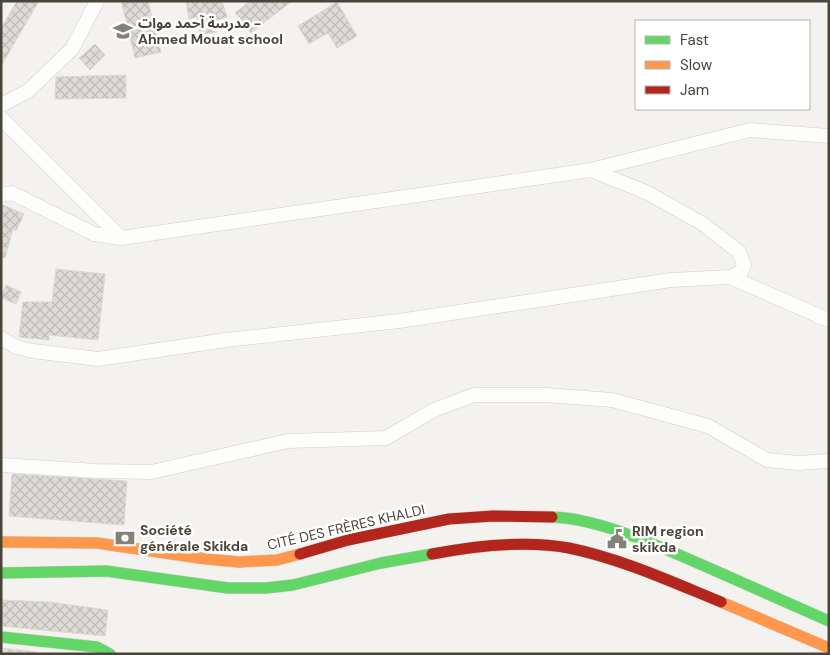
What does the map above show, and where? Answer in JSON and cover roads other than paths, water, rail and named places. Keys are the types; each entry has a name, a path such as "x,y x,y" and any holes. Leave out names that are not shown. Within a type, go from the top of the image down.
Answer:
{"main road":[{"name":"CITÉ DES FRÈRES KHALDI","path":"1,542 97,543 239,562 277,560 348,540 449,520 493,516 561,517 597,525 674,552 829,621"},
{"path":"1,573 106,571 228,588 266,588 293,585 381,563 447,551 493,546 538,545 568,548 632,566 829,648"},
{"path":"1,637 97,647 110,654"}],"street":[{"path":"1,105 28,91 72,49 97,1"},
{"path":"1,118 121,238"},
{"path":"1,195 12,193 94,234 121,238 591,170 750,130 829,136"},
{"path":"1,338 16,347 32,351 98,359 226,340 398,321 671,280 730,277 741,272 744,265 739,252 703,224 648,193 591,170"},
{"path":"730,277 826,319"},
{"path":"1,465 97,471 151,472 288,441 386,438 434,410 474,395 546,395 612,400 708,426 767,460 798,463 829,461"}],"place":[{"name":"مدرسة آحمد موات - Ahmed Mouat school","path":"123,31"},
{"name":"Société générale Skikda","path":"125,538"},
{"name":"RIM region skikda","path":"617,539"}]}
